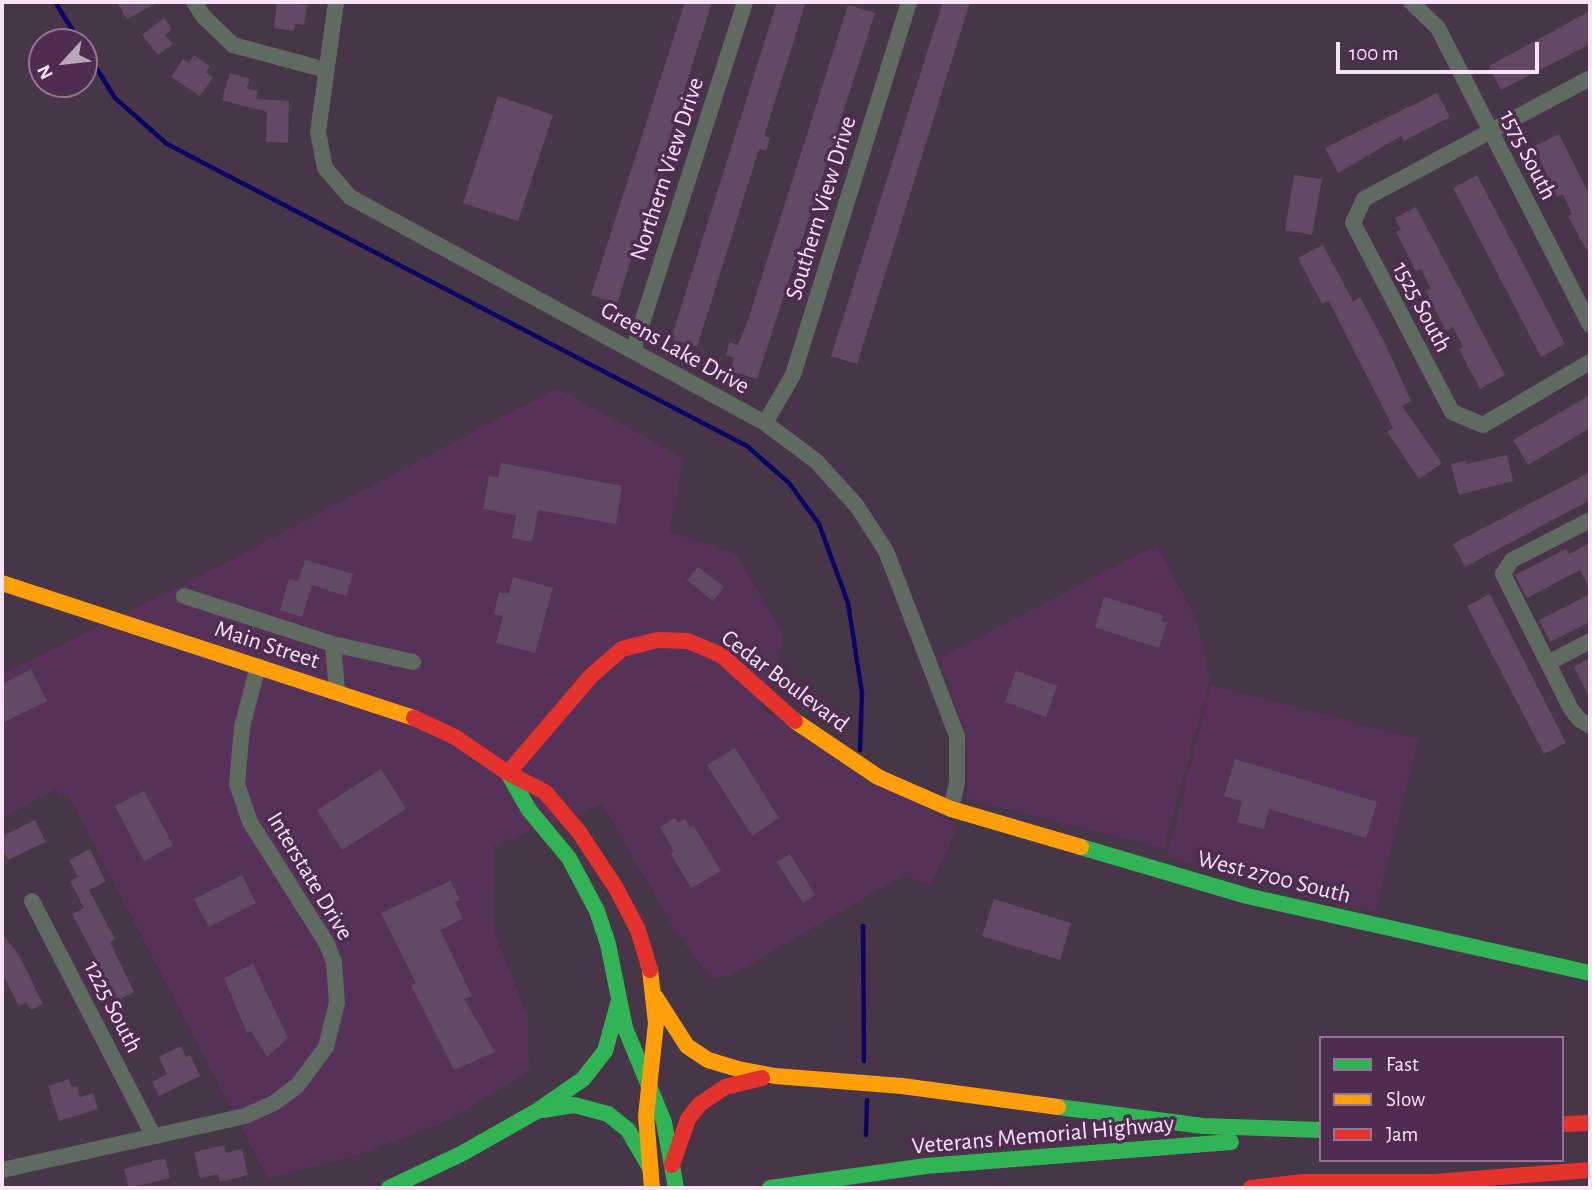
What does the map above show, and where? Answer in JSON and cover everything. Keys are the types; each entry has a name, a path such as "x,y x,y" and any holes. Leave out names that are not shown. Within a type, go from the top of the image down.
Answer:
{"main road":[{"name":"Main Street","path":"2,583 337,691 439,729 508,773 545,792 592,852 638,930 649,963 655,996"},
{"name":"Cedar Boulevard","path":"508,773 591,676 622,649 657,640 688,641 720,655 795,721 878,777 951,809"},
{"path":"508,773 529,810 569,858 593,901 606,934 618,1004 629,1038 664,1122 676,1188"},
{"name":"West 2700 South","path":"951,809 1247,896 1590,973"},
{"path":"655,996 676,1033 700,1055 724,1066 775,1076 902,1086 1203,1126 1319,1130"},
{"path":"652,1188 646,1124 655,1040 655,996"},
{"path":"389,1188 454,1157 537,1111 583,1079 599,1062 612,1036 618,1004"},
{"path":"673,1165 688,1119 706,1099 731,1085 775,1076"},
{"path":"537,1111 574,1105 608,1114 628,1130 650,1168"},
{"path":"1564,1124 1590,1124"},
{"name":"Veterans Memorial Highway","path":"770,1188 926,1166 1319,1136"},
{"path":"1251,1188 1304,1182 1434,1182 1590,1170"},
{"path":"1401,1188 1434,1182"}],"street":[{"path":"194,2 204,17 233,45 326,70"},
{"name":"Greens Lake Drive","path":"336,2 318,132 325,168 350,197 765,423 817,461 856,505 886,551 957,736 957,782 951,809"},
{"name":"Northern View Drive","path":"633,351 745,2"},
{"name":"Southern View Drive","path":"765,423 793,375 909,2"},
{"name":"1575 South","path":"1416,6 1438,29 1590,325"},
{"path":"1490,131 1590,78"},
{"name":"1525 South","path":"1490,131 1364,199 1353,223 1451,412 1482,425 1590,362"},
{"path":"1590,520 1504,567 1503,574 1571,709 1580,720 1590,726"},
{"path":"184,596 333,644 413,662"},
{"path":"1548,663 1590,641"},
{"path":"333,644 337,691"},
{"name":"Interstate Drive","path":"2,1170 245,1115 274,1103 298,1085 314,1068 326,1046 334,1025 338,983 334,962 327,944 250,822 237,784 242,727 258,666"},
{"name":"1225 South","path":"32,901 153,1135"}],"shaded area":[{"path":"557,388 683,458 670,531 736,554 783,634 774,682 760,708 958,826 931,884 902,876 730,976 713,978 701,967 672,925 602,804 494,846 495,934 528,1017 529,1071 443,1123 357,1155 268,1179 67,793 58,796 56,789 2,818 2,674 189,582"},
{"path":"1157,545 1197,620 1210,681 1164,849 967,799 966,733 939,658"},
{"path":"1211,685 1418,739 1375,911 1167,857"}],"building":[{"path":"117,2 158,2 127,19"},
{"path":"277,2 307,5 304,25 295,24 294,31 274,28"},
{"path":"685,2 712,2 617,304 591,295"},
{"path":"777,2 806,2 764,136 770,138 766,151 759,149 697,347 671,339"},
{"path":"943,2 970,2 857,364 831,356"},
{"path":"848,5 875,13 757,379 730,371 734,358 726,355 729,342 738,345 748,320"},
{"path":"1590,11 1590,44 1501,90 1489,66"},
{"path":"164,18 172,29 165,35 173,44 158,55 142,35"},
{"path":"194,55 210,66 206,72 213,77 200,96 171,77 183,59 189,63"},
{"path":"230,73 250,79 247,88 258,91 256,99 289,101 288,143 266,142 267,112 222,100"},
{"path":"1437,93 1450,117 1404,141 1401,136 1338,173 1325,148"},
{"path":"498,96 553,115 518,221 463,203"},
{"path":"1559,134 1590,196 1590,256 1568,216 1572,214 1563,194 1557,197 1534,146"},
{"path":"1294,175 1322,179 1312,235 1285,230"},
{"path":"1477,175 1565,344 1541,357 1453,188"},
{"path":"1416,207 1505,375 1480,389 1459,349 1463,347 1453,327 1446,331 1426,291 1431,289 1421,269 1416,271 1396,232 1401,230 1395,218"},
{"path":"1323,245 1353,301 1360,297 1385,343 1411,401 1402,406 1442,463 1419,479 1387,432 1393,428 1329,301 1322,304 1298,258"},
{"path":"1590,395 1590,428 1528,465 1513,440"},
{"path":"1507,455 1513,481 1459,495 1451,464 1466,461 1467,464"},
{"path":"501,463 622,486 616,524 538,510 532,542 512,538 516,515 483,509 489,476 498,478"},
{"path":"1590,472 1590,500 1465,567 1453,544"},
{"path":"1590,543 1590,590 1580,570 1527,598 1515,575 1566,549 1569,554"},
{"path":"305,560 353,574 346,596 312,585 302,617 280,610 289,579 298,581"},
{"path":"698,567 724,587 713,601 687,580"},
{"path":"513,577 553,588 535,653 496,643 503,616 494,614 499,592 509,594"},
{"path":"1490,594 1566,743 1544,754 1467,606"},
{"path":"1590,594 1590,622 1550,642 1539,620"},
{"path":"1104,597 1163,615 1161,621 1167,623 1159,648 1095,627"},
{"path":"1590,658 1590,698 1574,667"},
{"path":"31,669 47,701 2,723 2,684"},
{"path":"1016,671 1057,686 1046,717 1005,702"},
{"path":"735,748 779,818 752,836 707,765"},
{"path":"1235,759 1377,802 1366,838 1269,809 1264,829 1237,822 1242,801 1224,796"},
{"path":"381,769 406,809 342,850 317,810"},
{"path":"144,791 173,845 144,861 115,806"},
{"path":"675,818 678,823 685,819 690,827 693,825 721,871 691,888 671,854 674,852 660,827"},
{"path":"35,820 46,842 8,860 2,848 2,836"},
{"path":"90,849 106,882 89,890 115,939 110,942 134,992 113,1003 93,962 97,961 72,914 84,908 70,881 78,877 69,860"},
{"path":"790,854 815,895 803,903 777,862"},
{"path":"242,875 256,903 209,927 194,899"},
{"path":"450,881 460,900 455,902 463,919 440,930 472,996 464,999 495,1052 454,1070 411,985 416,983 381,913"},
{"path":"994,899 1071,923 1060,960 982,936"},
{"path":"2,933 20,957 43,1004 31,1010 26,1002 19,1006 2,974"},
{"path":"253,964 288,1038 267,1057 251,1031 247,1033 224,978"},
{"path":"181,1046 186,1057 190,1055 200,1076 159,1096 152,1082 167,1074 159,1057"},
{"path":"69,1079 72,1087 77,1086 80,1097 93,1093 98,1109 59,1121 48,1086"},
{"path":"224,1145 226,1153 242,1149 248,1175 220,1182 218,1174 200,1178 194,1152"},
{"path":"165,1158 170,1178 129,1188 124,1169"}],"waterway":[{"path":"55,2 71,28"},
{"path":"98,71 115,98 167,144 747,446 789,483 819,524 848,603 862,693 860,750"},
{"path":"863,926 864,1061"},
{"path":"866,1135 867,1100"}],"traffic: fast":[{"path":"508,773 529,810 569,858 597,911 608,944 625,1028 664,1122 676,1188"},
{"path":"1081,847 1247,896 1590,973"},
{"path":"389,1188 461,1154 537,1111 583,1079 605,1051 618,1004"},
{"path":"543,1110 574,1105 608,1114 628,1130 650,1168"},
{"path":"1058,1107 1203,1126 1319,1130"},
{"path":"770,1188 926,1166 1231,1142"}],"traffic: slow":[{"path":"2,583 414,718"},
{"path":"795,721 878,777 951,809 1081,847"},
{"path":"650,970 656,1023 646,1116 652,1188"},
{"path":"655,996 687,1046 708,1060 738,1069 775,1076 902,1086 1058,1107"}],"traffic: jam":[{"path":"508,773 591,676 622,649 657,640 688,641 721,655 795,721"},
{"path":"414,718 455,737 508,773 545,792 579,832 616,888 638,930 650,970"},
{"path":"672,1165 688,1119 700,1104 725,1087 762,1078"},
{"path":"1564,1124 1590,1123"},
{"path":"1251,1188 1304,1182 1434,1182 1590,1170"}]}
